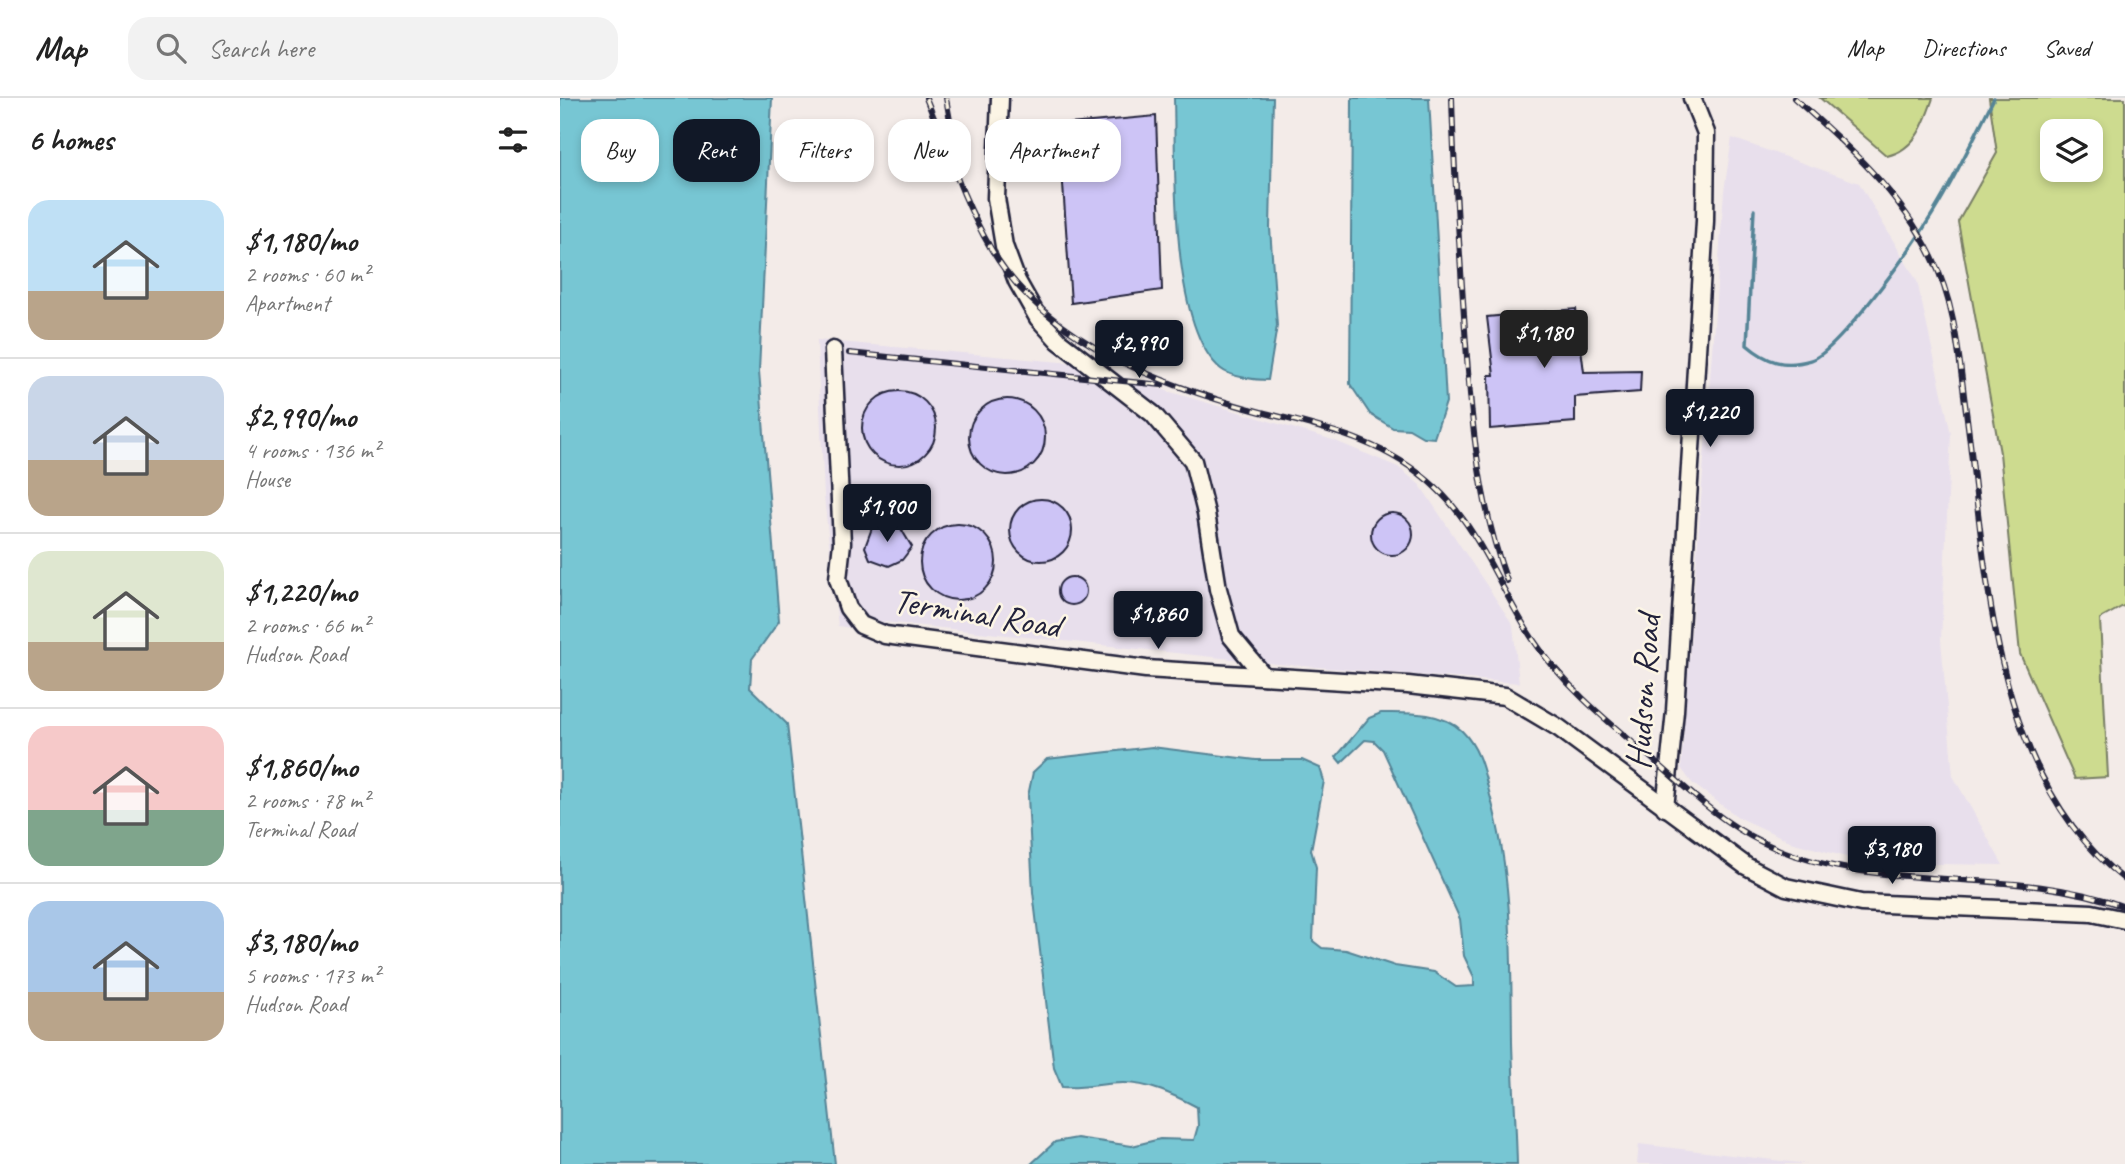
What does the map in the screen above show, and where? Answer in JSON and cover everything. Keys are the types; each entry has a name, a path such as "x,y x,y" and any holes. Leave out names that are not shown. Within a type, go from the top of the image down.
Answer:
{"street":[{"path":"1000,98 996,198 1004,246 1017,281 1038,318 1059,341 1153,414 1193,461 1206,513 1218,589 1231,636 1264,676"},
{"name":"Hudson Road","path":"1692,98 1706,133 1705,221 1675,711 1665,808 1768,880 1821,896 1861,903 2092,914 2125,920"},
{"name":"Terminal Road","path":"833,349 842,543 838,579 848,608 861,625 885,635 1146,669 1408,685 1505,696 1559,728 1665,808"}],"shaded area":[{"path":"1732,138 1859,183 1917,281 1951,434 1941,640 1953,776 2003,865 1869,863 1794,843 1738,817 1692,783 1681,768 1724,191"},
{"path":"817,340 1072,363 1333,440 1398,467 1420,485 1513,625 1519,683 1278,664 876,621 856,629 838,626 824,496"},
{"path":"1639,1144 1807,1164 1637,1164"}],"green space":[{"path":"1820,98 1933,98 1918,134 1905,148 1887,156"},
{"path":"1989,98 2125,98 2125,605 2100,619 2108,777 2075,779 2020,654 2000,453 1958,222 1997,153"}],"water":[{"path":"560,98 772,98 759,371 779,621 752,659 750,688 787,724 835,1164 560,1164"},
{"path":"1174,98 1273,98 1270,228 1277,326 1268,380 1237,376 1221,369 1204,348 1192,318 1179,242"},
{"path":"1352,98 1429,98 1446,402 1434,438 1423,437 1409,429 1393,428 1370,414 1350,384"},
{"path":"1381,713 1424,714 1454,724 1474,746 1484,772 1498,829 1507,889 1517,1164 1031,1164 1055,1142 1077,1138 1132,1146 1160,1139 1194,1140 1198,1126 1197,1107 1170,1094 1133,1084 1062,1087 1054,1068 1033,892 1028,796 1033,772 1047,759 1152,747 1256,760 1302,760 1320,768 1324,781 1311,850 1316,867 1313,941 1322,948 1346,950 1395,966 1434,972 1456,987 1474,986 1474,977 1464,956 1460,919 1383,750 1374,741 1365,740 1341,763 1336,757 1369,718"}],"building":[{"path":"1156,116 1162,290 1071,303 1063,182 1121,182 1121,119"},
{"path":"1576,309 1584,372 1641,371 1640,392 1575,397 1575,422 1490,429 1489,375 1494,375 1487,317"},
{"path":"906,391 926,401 934,414 934,442 926,455 913,463 892,465 872,455 864,442 862,421 872,401 885,393"},
{"path":"1000,399 1014,399 1028,405 1039,416 1043,422 1043,452 1034,464 1022,473 1000,475 986,469 975,458 969,444 969,430 975,416 986,405"},
{"path":"1041,499 1063,508 1072,530 1063,552 1041,561 1019,552 1010,530 1019,508"},
{"path":"1392,513 1407,519 1413,534 1407,549 1392,555 1377,549 1371,534 1377,519"},
{"path":"886,522 900,527 912,547 902,560 889,566 870,559 865,547 872,528"},
{"path":"951,524 965,524 979,530 990,541 996,562 993,577 985,589 965,600 951,600 937,594 926,583 920,569 920,555 926,541 937,530"},
{"path":"1072,577 1082,581 1086,591 1082,601 1072,605 1062,601 1058,591 1062,581"}],"waterway":[{"path":"1754,210 1747,345 1776,362 1811,360 1823,353 1855,320 1906,253 1946,192 1994,98"}],"railway":[{"path":"926,98 980,229 1013,280 1041,309 1073,334 1146,373 1223,401 1354,438 1417,472 1436,488 1465,522 1520,619 1559,673 1606,719 1694,796 1733,826 1762,842 1805,859 1850,869 2035,886 2080,894 2125,907"},
{"path":"946,98 950,119"},
{"path":"1452,98 1472,416 1481,483 1496,549 1507,581"},
{"path":"1794,98 1833,133 1888,191 1919,234 1940,275 1958,352 1990,600 2003,665 2021,727 2046,784 2080,836 2125,880"},
{"path":"849,353 1162,385"}]}
